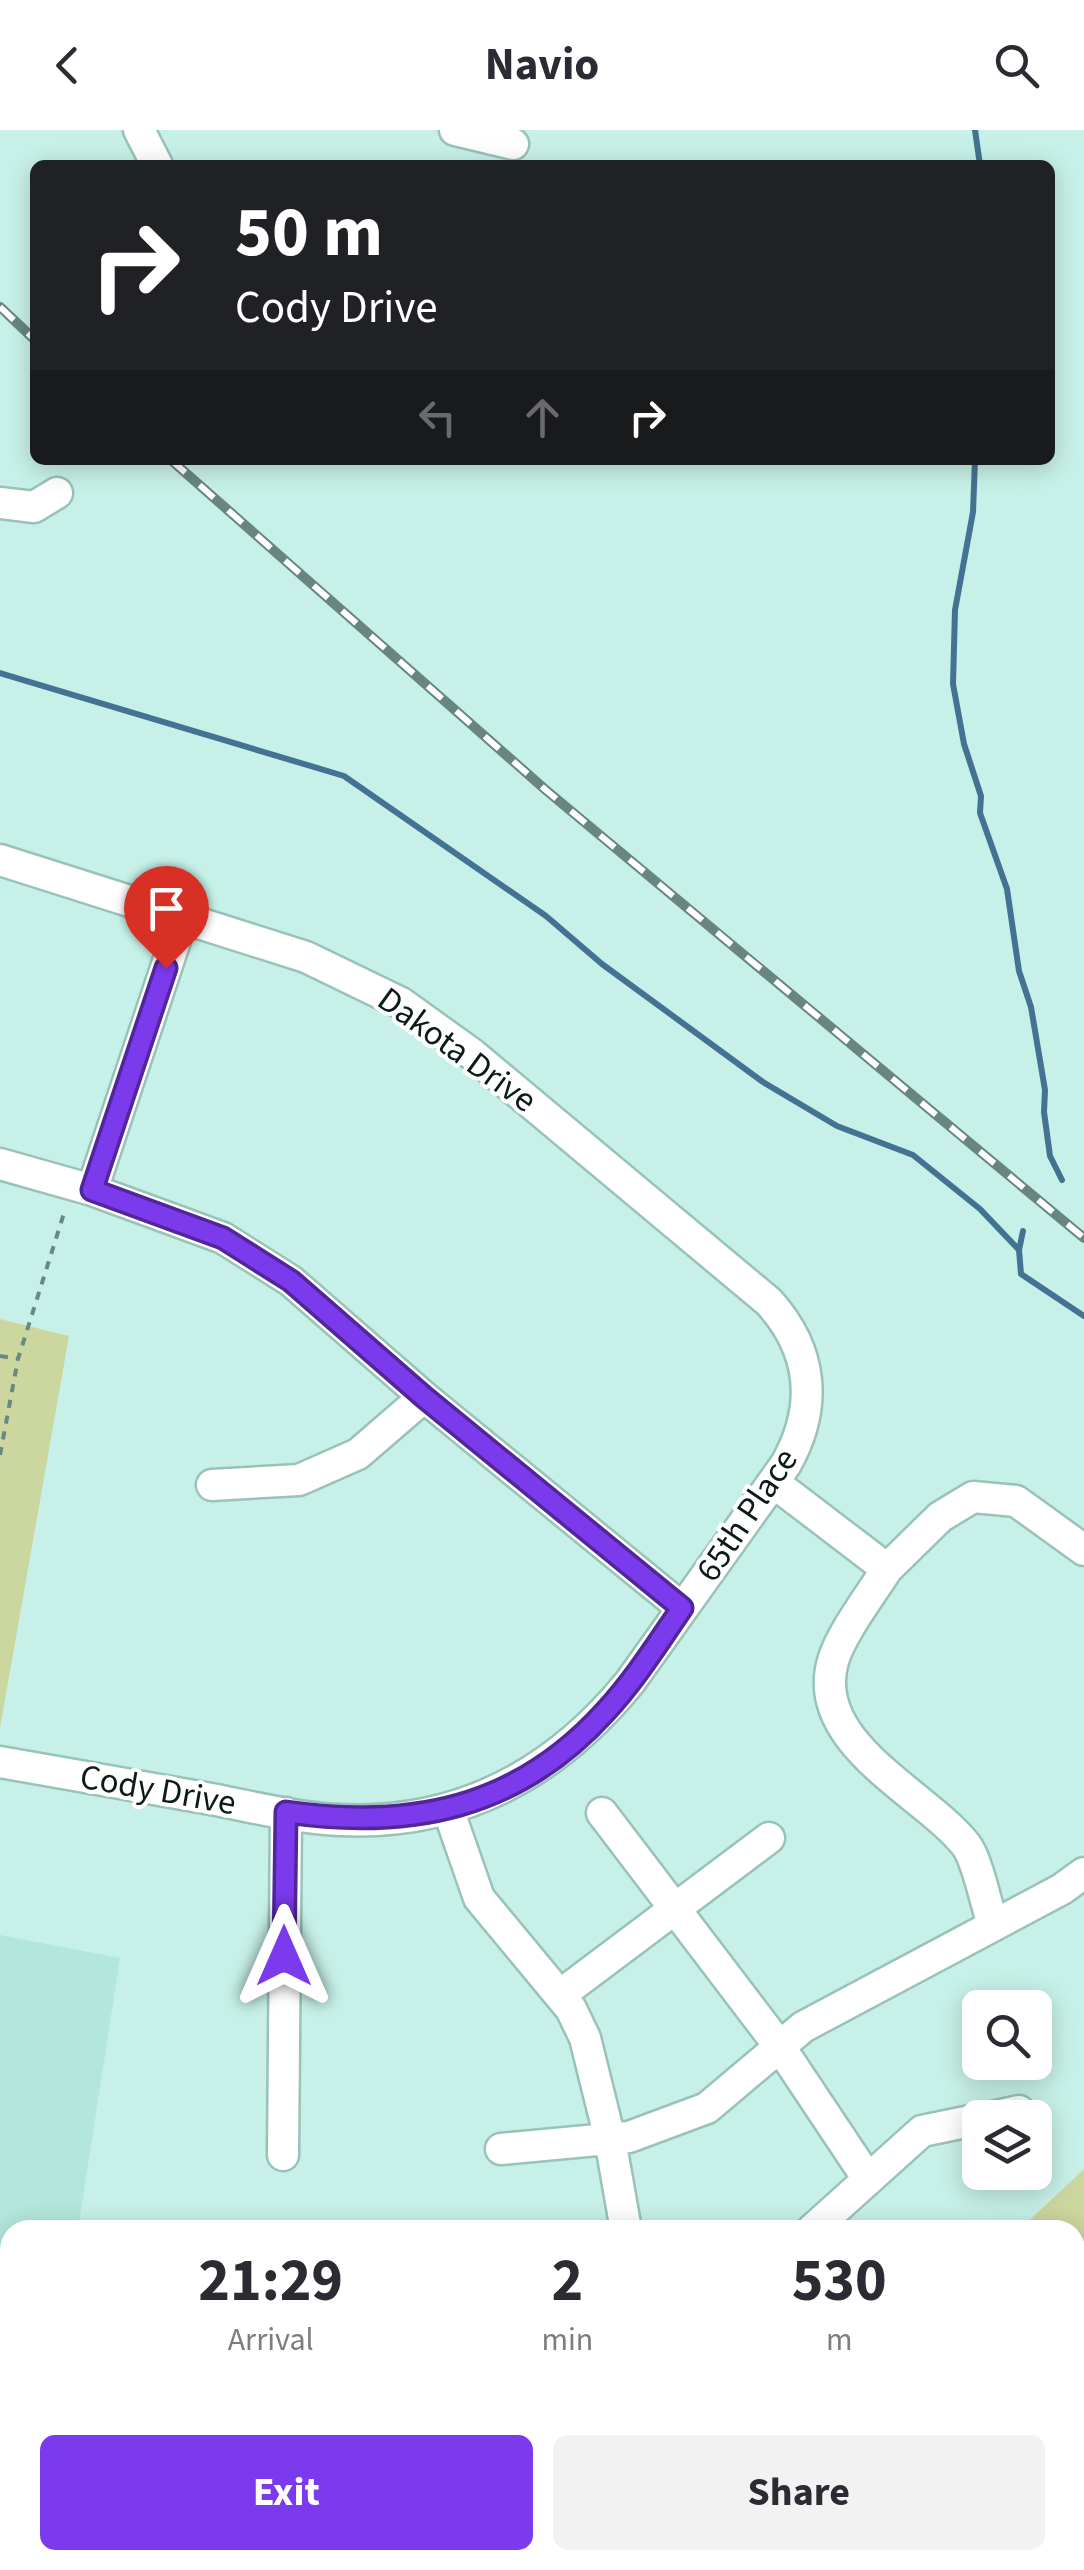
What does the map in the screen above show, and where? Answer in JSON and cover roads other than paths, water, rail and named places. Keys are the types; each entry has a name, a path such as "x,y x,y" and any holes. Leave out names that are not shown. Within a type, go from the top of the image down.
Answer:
{"street":[{"path":"140,130 155,160"},
{"path":"455,130 513,146"},
{"path":"0,503 34,508 57,493"},
{"name":"Dakota Drive","path":"0,860 306,957 354,978 444,1032 769,1302 798,1342 808,1389"},
{"path":"80,1196 183,917"},
{"path":"0,1164 80,1196 223,1238 291,1281 424,1397 682,1608"},
{"name":"65th Place","path":"630,1682 798,1442 808,1389"},
{"path":"212,1484 299,1480 358,1454 424,1397"},
{"path":"773,1482 887,1568"},
{"path":"993,1926 968,1847 875,1764 850,1736 835,1711 828,1682 834,1657 887,1568 940,1517 974,1497 1016,1500 1084,1550"},
{"name":"Cody Drive","path":"0,1762 336,1820 373,1820 448,1809 501,1789 572,1744 630,1682"},
{"path":"448,1809 479,1898 560,1995 585,2038 610,2139 624,2220"},
{"path":"283,2155 286,1812"},
{"path":"602,1814 780,2047 868,2180"},
{"path":"560,1995 770,1838"},
{"path":"500,2149 629,2137 707,2108 803,2027 1062,1889 1084,1873"},
{"path":"823,2220 922,2131 962,2123"}],"waterway":[{"path":"975,130 979,160"},
{"path":"975,465 973,512 955,610 953,684 964,744 981,796 980,813 1007,889 1019,971 1031,1007 1045,1090 1050,1156 1062,1180"},
{"path":"0,673 344,776 546,916 602,964 763,1082 837,1126 913,1155 980,1209 1019,1250"},
{"path":"1023,1231 1019,1250 1021,1274 1084,1316"}],"railway":[{"path":"0,307 30,335"},
{"path":"177,465 547,791 1084,1238"}]}
